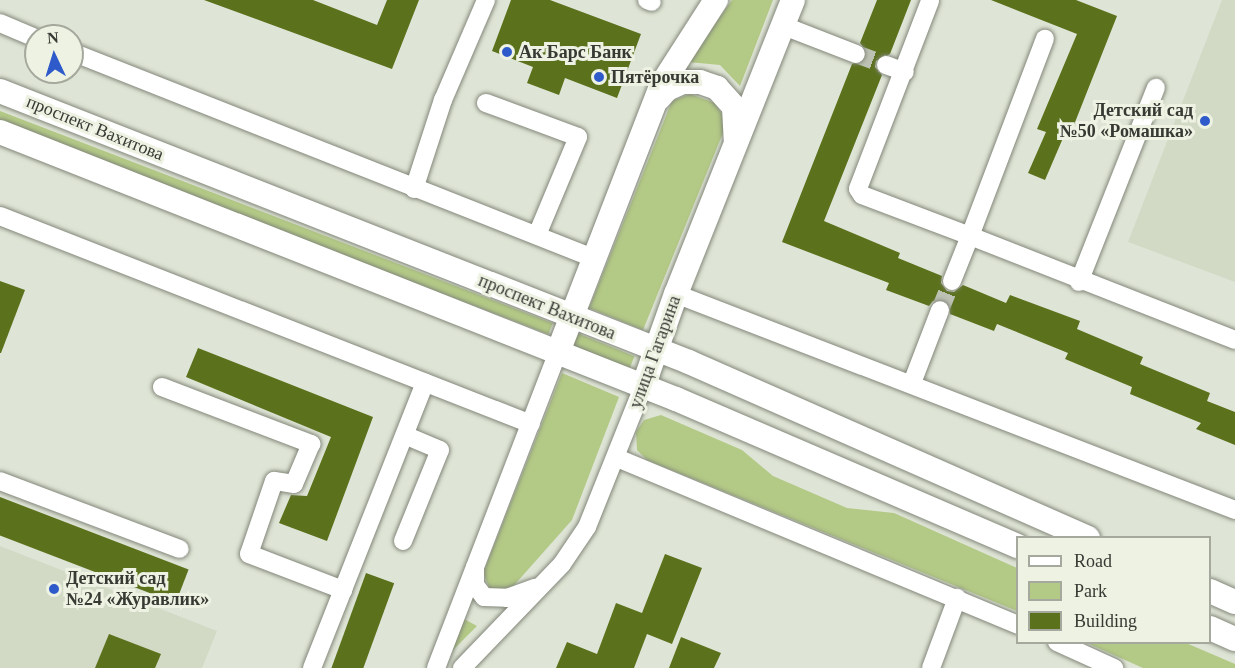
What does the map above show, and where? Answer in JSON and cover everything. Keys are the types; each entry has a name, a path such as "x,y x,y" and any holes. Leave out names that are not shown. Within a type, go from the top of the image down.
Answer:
{"main road":[{"path":"558,352 662,84 716,0"},
{"name":"улица Гагарина","path":"643,387 676,294 793,0"},
{"path":"650,113 662,94 675,85 692,81 709,84 724,93 734,107 736,146"},
{"name":"проспект Вахитова","path":"0,91 656,350 1086,536"},
{"name":"проспект Вахитова","path":"0,132 558,352 1016,546"},
{"path":"1211,592 1235,602"},
{"path":"1211,629 1235,639"}],"street":[{"path":"414,189 443,100 486,0"},
{"path":"930,1 905,72 858,189 862,195 970,236 1079,282 1235,340"},
{"path":"0,23 24,33"},
{"path":"784,26 856,54"},
{"path":"952,280 1045,39"},
{"path":"84,57 593,258"},
{"path":"886,65 905,72"},
{"path":"1079,282 1156,88"},
{"path":"486,103 578,137 537,235"},
{"path":"0,216 531,424"},
{"path":"676,294 912,382 1235,510"},
{"path":"912,382 940,310"},
{"path":"436,668 558,352"},
{"path":"312,668 407,436 425,383"},
{"path":"162,387 311,444 294,484 274,481 249,554 343,591"},
{"name":"улица Гагарина","path":"462,668 543,584 587,527 617,458 643,387"},
{"path":"403,541 440,450 407,436"},
{"path":"617,458 1016,625"},
{"path":"0,481 180,549"},
{"path":"475,562 475,585 484,597 507,598 543,584"},
{"path":"931,668 957,598"},
{"path":"1061,644 1114,668"}],"shaded area":[{"name":"Детский сад №50 «Ромашка»","path":"1222,0 1235,0 1235,282 1128,242"},
{"name":"Детский сад №24 «Журавлик»","path":"0,546 217,631 202,668 0,668"}],"green space":[{"path":"732,0 773,0 740,86 720,65 688,62"},
{"path":"690,94 715,103 727,123 643,330 589,308 672,101"},
{"path":"0,111 553,323 548,334 0,124"},
{"path":"577,333 634,356 630,368 572,345"},
{"path":"562,373 619,397 572,520 509,591 491,591 483,573"},
{"path":"661,415 742,450 773,476 847,508 894,513 1016,568 1016,611 647,460 637,450 636,432 644,420"},
{"path":"464,619 477,626 450,653"},
{"path":"1089,644 1188,644 1235,664 1235,668 1143,668"}],"building":[{"path":"204,0 313,0 377,25 387,0 419,0 392,69"},
{"path":"511,0 550,0 641,34 617,98 565,78 559,95 527,83 533,67 492,51"},
{"path":"877,0 911,0 890,54 876,61 875,67 882,75 824,221 900,253 898,258 942,276 941,283 947,291 954,292 963,285 1006,303 1010,295 1080,321 1077,329 1143,357 1140,364 1210,393 1207,401 1235,412 1235,445 1196,429 1201,423 1130,394 1132,387 1065,359 1068,353 997,324 994,331 950,314 949,303 943,299 933,301 929,306 886,290 889,283 782,242 852,64 866,59 867,52 860,43"},
{"path":"991,0 1076,0 1117,16 1068,140 1063,138 1045,180 1028,173 1046,132 1037,129 1077,34"},
{"path":"0,281 25,290 1,353 0,353"},
{"path":"198,348 373,417 327,541 279,523 291,495 307,496 331,437 186,377"},
{"path":"0,497 189,569 176,603 0,536"},
{"path":"665,554 702,568 672,644 647,634 634,668 556,668 567,642 597,654 616,603 642,613"},
{"path":"366,573 394,583 363,668 331,668"},
{"path":"109,634 161,654 155,668 95,668"},
{"path":"681,637 721,653 714,668 669,668"}],"tunnel":[{"path":"856,54 886,65"},
{"path":"940,310 952,281"}],"place":[{"name":"Ак Барс Банк","path":"507,52"},
{"name":"Пятёрочка","path":"599,77"},
{"name":"Детский сад №50 «Ромашка»","path":"1205,121"},
{"name":"Детский сад №24 «Журавлик»","path":"54,589"}]}
